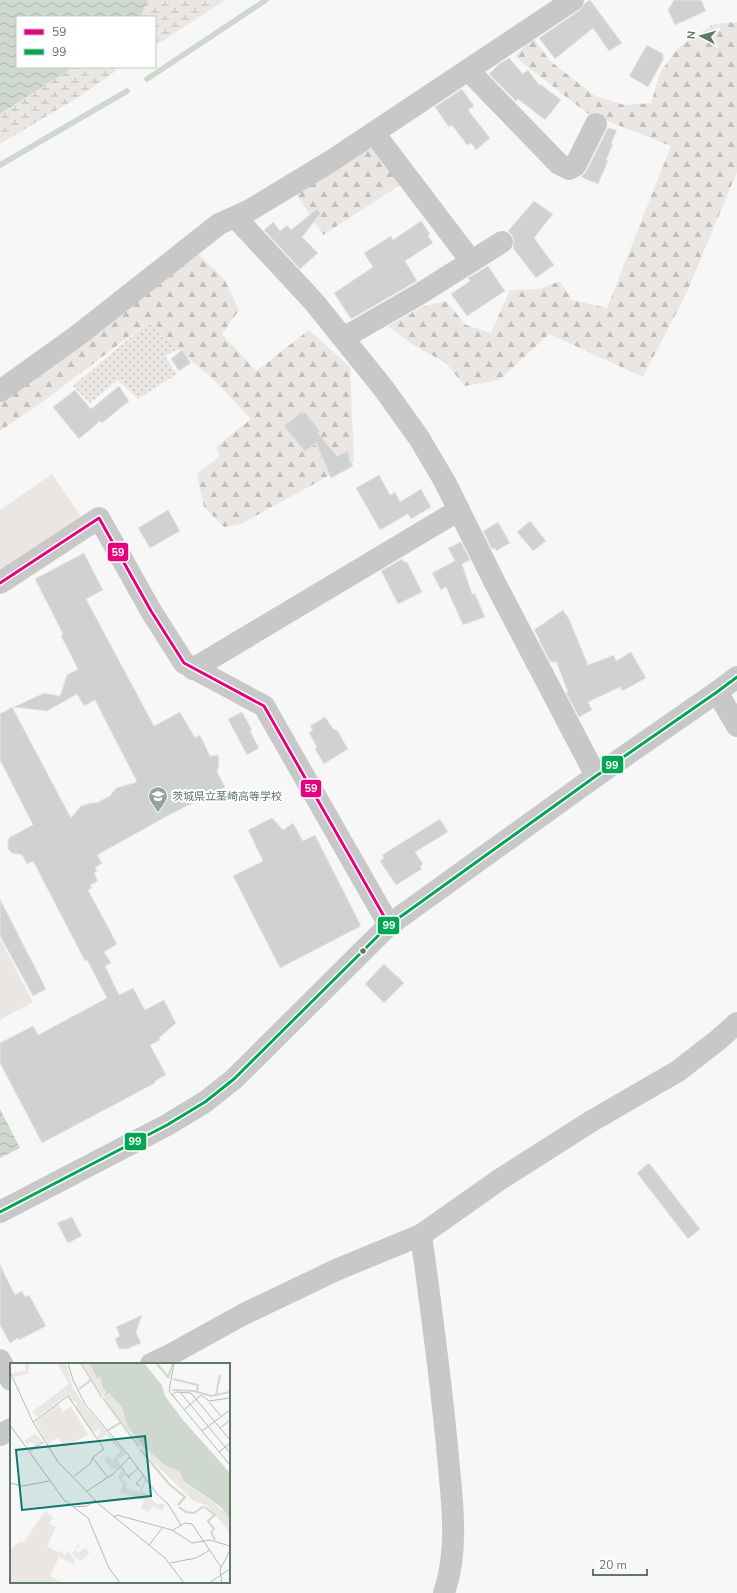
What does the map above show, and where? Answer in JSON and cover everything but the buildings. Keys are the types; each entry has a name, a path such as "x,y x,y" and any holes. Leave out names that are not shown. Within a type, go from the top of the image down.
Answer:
{"street":[{"path":"0,391 77,336 219,224 236,218 331,161 573,0"},
{"path":"468,70 559,164 569,169 575,166 596,124"},
{"path":"374,133 471,261"},
{"path":"236,218 314,302 384,389 419,438 459,510 495,583 596,776"},
{"path":"343,338 418,295 502,242"},
{"path":"193,669 459,510"},
{"path":"0,583 99,518 151,611 184,663 264,706 389,925"},
{"path":"0,1212 167,1125 205,1102 234,1079 389,925 596,776 737,677"},
{"path":"717,692 737,726"},
{"path":"153,1363 242,1315 336,1270 421,1236 512,1172 590,1122 678,1071 737,1023"},
{"path":"421,1236 440,1368 450,1481 453,1550 444,1593"},
{"path":"0,1360 10,1378"},
{"path":"0,1435 10,1430"}],"green space":[{"path":"148,0 225,0 156,45 156,16 140,16"},
{"path":"737,22 737,172 686,294 643,377 549,334 499,380 465,386 446,363 415,346 388,326 422,307 446,301 466,325 491,333 510,290 540,289 560,281 572,300 607,308 671,146 587,113 515,57 533,37 549,60 595,96 625,105 651,103 660,73 679,47 714,24"},
{"path":"71,68 114,68 116,71 77,98 0,144 0,114"},
{"path":"374,140 403,183 323,235 295,192"},
{"path":"196,252 225,280 239,310 222,334 256,371 309,330 350,367 354,462 241,524 224,527 204,507 197,474 220,456 216,447 251,419 214,380 178,349 151,320 37,406 0,431 0,400"},
{"path":"151,320 178,349 165,356 177,374 138,399 118,380 90,403 73,386"},
{"path":"52,474 82,518 0,572 0,510"},
{"path":"0,939 33,1002 0,1020"}],"water":[{"path":"0,0 148,0 140,16 16,16 16,68 71,68 0,114"},
{"path":"0,1109 20,1148 0,1158"}],"waterway":[{"path":"147,79 266,0"},
{"path":"0,165 127,91"}],"transit line":[{"name":"59","path":"0,583 99,518 151,611 184,663 264,706 389,925"},
{"name":"99","path":"0,1212 167,1125 205,1102 234,1079 389,925 596,776 737,677"}],"place":[{"name":"茨城県立茎崎高等学校","path":"158,813"}]}
